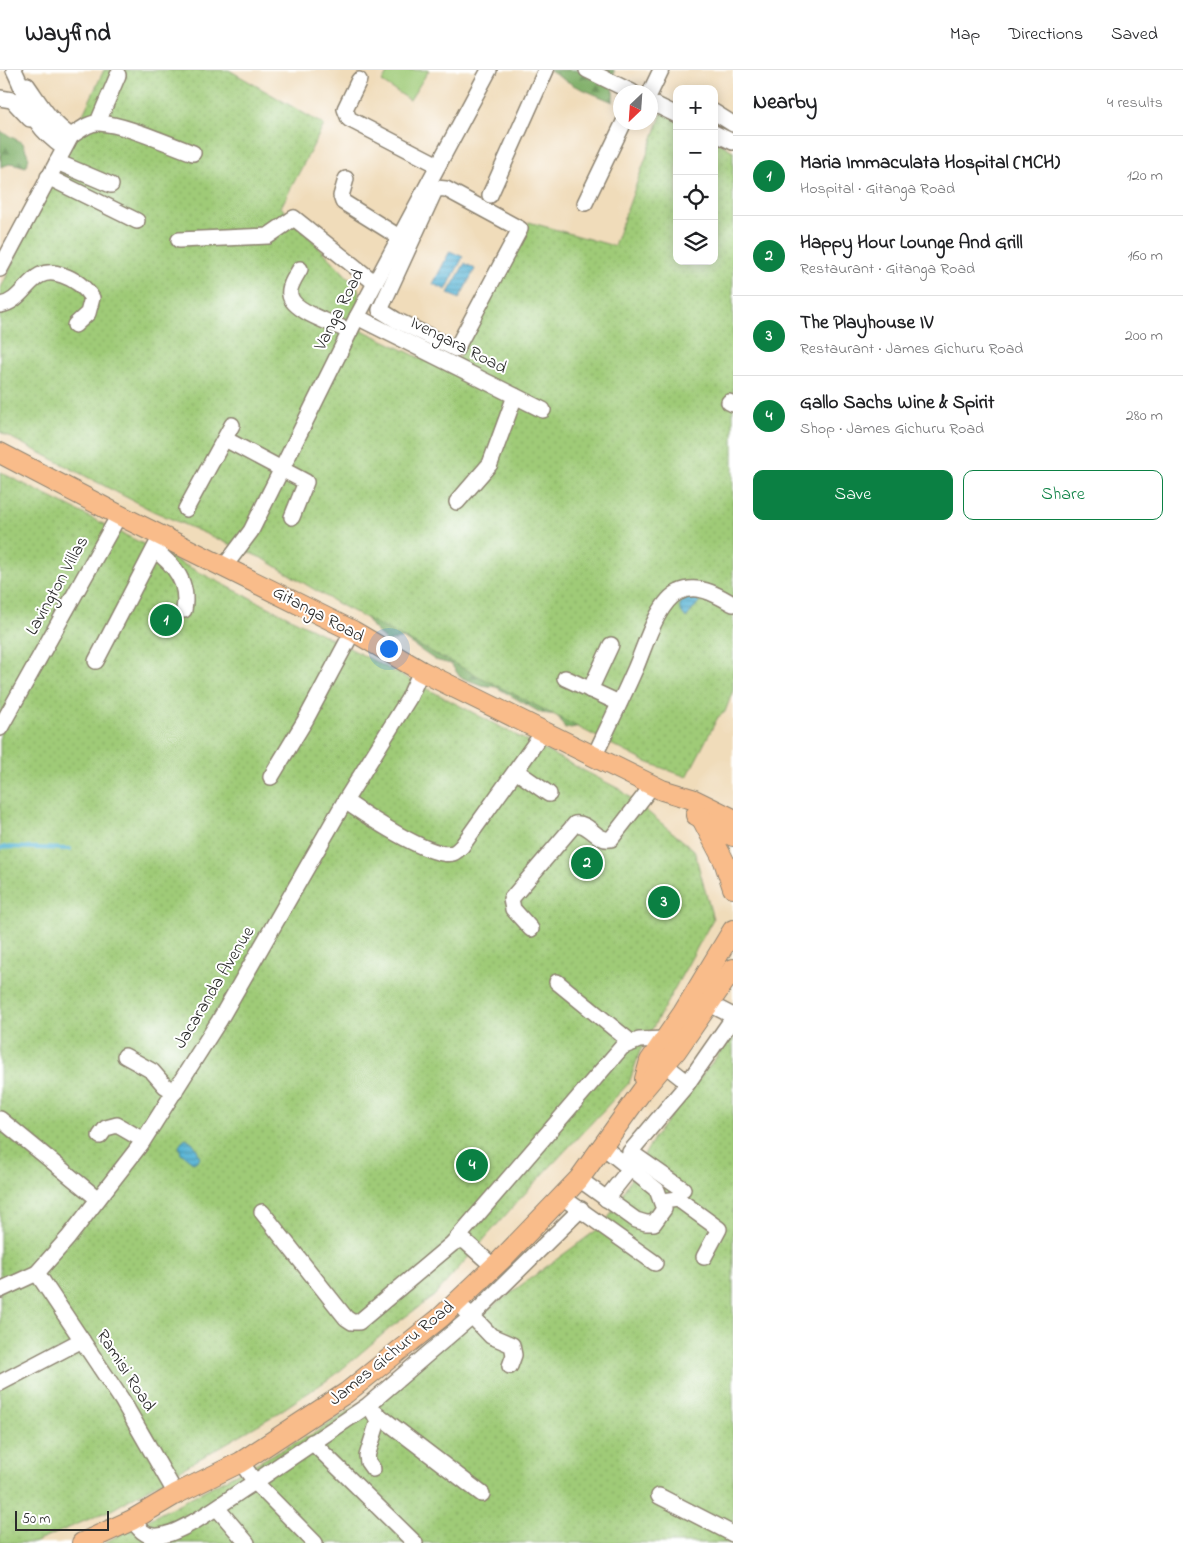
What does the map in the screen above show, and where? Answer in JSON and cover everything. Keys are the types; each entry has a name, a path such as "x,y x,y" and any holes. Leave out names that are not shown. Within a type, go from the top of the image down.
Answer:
{"main road":[{"name":"Gitanga Road","path":"0,452 119,515 158,543 224,566 353,631 421,671 594,757 657,788 692,799 733,819"},
{"name":"Gitanga Road","path":"657,788 678,805 733,836"},
{"path":"701,817 724,861 733,888"},
{"name":"James Gichuru Road","path":"642,1091 650,1062 732,929"},
{"name":"James Gichuru Road","path":"82,1543 132,1520 176,1494 241,1462 339,1398 457,1302 494,1267 579,1179 733,969"}],"street":[{"name":"Vanga Road","path":"224,566 251,531 357,317 489,70"},
{"path":"490,195 546,70"},
{"path":"587,70 618,85"},
{"path":"654,85 662,70"},
{"path":"18,74 56,126 63,150"},
{"path":"98,122 118,75"},
{"path":"359,80 345,109 349,119 438,165"},
{"path":"0,98 12,100 31,120 47,146 63,150 111,185"},
{"path":"658,106 673,113"},
{"path":"718,115 733,124"},
{"path":"0,269 63,150 84,127 98,122 134,132 193,154"},
{"path":"585,203 620,130"},
{"path":"718,135 733,142"},
{"path":"48,177 137,221"},
{"path":"346,179 340,196 343,202 400,237"},
{"path":"436,188 446,190 520,229 456,349 393,327 380,308 436,188"},
{"path":"179,240 268,236 294,218 375,283"},
{"path":"300,269 291,288 290,296 293,302 304,312 350,332"},
{"path":"0,305 14,299 41,274 52,271 81,285 92,298 88,313 75,325"},
{"name":"Ivengara Road","path":"357,317 393,327 543,410"},
{"path":"456,502 490,464 515,396"},
{"path":"186,509 232,425"},
{"path":"225,439 306,482 292,517"},
{"name":"Lavington Villas","path":"0,728 119,515"},
{"path":"158,543 167,559 181,576 186,601 184,610"},
{"path":"96,661 158,543"},
{"path":"594,757 654,625 667,602 679,592 694,588 731,598"},
{"path":"271,777 306,719 353,631"},
{"path":"590,690 611,645"},
{"name":"Jacaranda Avenue","path":"0,1290 37,1273 68,1238 144,1140 175,1092 267,937 345,801 409,698 421,671"},
{"path":"565,678 619,703"},
{"path":"345,801 420,846 442,854 454,853 462,846 544,732"},
{"path":"516,770 549,794"},
{"path":"530,929 513,909 511,899 575,824 586,826 601,838 612,839 657,788"},
{"path":"558,982 632,1043"},
{"path":"683,1189 630,1152 688,1083 733,1017 708,1003"},
{"path":"262,1212 346,1318 352,1322 359,1322 453,1243 622,1047 639,1040 665,1039"},
{"path":"125,1056 152,1071 164,1086 175,1092"},
{"path":"664,1064 688,1083"},
{"path":"0,1119 98,1199"},
{"path":"100,1136 106,1128 117,1125 144,1140"},
{"path":"579,1179 636,1220 646,1224 654,1223 664,1209 663,1200 657,1190 629,1170 602,1146"},
{"path":"606,1199 629,1170"},
{"path":"562,1197 655,1263"},
{"path":"663,1200 678,1199 719,1229 704,1257"},
{"path":"132,1520 146,1534 157,1536 173,1531 217,1508 312,1442 370,1408 390,1387 472,1316 581,1209"},
{"path":"453,1243 460,1240 466,1242 494,1267"},
{"name":"Ramisi Road","path":"37,1273 147,1440 176,1494"},
{"path":"457,1302 491,1336 512,1345 514,1355 510,1366"},
{"path":"0,1383 82,1340"},
{"path":"378,1368 390,1387"},
{"path":"370,1408 378,1421 368,1456 368,1462 373,1469"},
{"path":"370,1408 482,1494"},
{"path":"312,1442 415,1543"},
{"path":"241,1462 255,1482 315,1543"},
{"path":"658,1496 733,1534"},
{"path":"217,1508 247,1543"}],"green space":[{"path":"104,70 229,70 324,125 281,207 358,288 362,330 451,373 529,222 614,246 656,130 658,130 662,113 673,118 673,265 718,265 718,142 733,151 733,690 725,712 718,717 687,777 646,762 340,605 264,559 153,511 0,432 0,290"},
{"path":"389,70 429,70 410,100 382,82"},
{"path":"548,70 614,70 613,102 575,86"},
{"path":"0,131 23,143 29,158 26,167 12,163 1,167"},
{"path":"0,472 332,639 621,790 694,850 713,919 640,1051 629,1083 517,1202 434,1296 390,1328 335,1375 273,1416 113,1509 33,1543 0,1543"},
{"path":"357,605 586,725 565,729 557,715 541,713 496,687 481,685 460,677 451,664 435,660 403,638 387,642 373,628"},
{"path":"733,1035 733,1543 104,1543 318,1431 415,1367 464,1327 605,1224 654,1138"}],"water":[{"path":"450,251 463,257 446,290 433,284"},
{"path":"465,263 475,269 459,299 448,293"},
{"path":"693,596 690,599 693,600 694,597 698,596 699,602 686,618 680,610 680,603 686,599 685,597"},
{"path":"185,1138 195,1146 198,1152 200,1158 194,1163 181,1153 179,1146"}],"waterway":[{"path":"0,849 4,847 70,849"}],"place":[{"name":"Maria Immaculata Hospital (MCH)","path":"166,620"},
{"name":"Happy Hour Lounge And Grill","path":"587,863"},
{"name":"The Playhouse IV","path":"664,902"},
{"name":"Gallo Sachs Wine & Spirit","path":"472,1165"}]}
